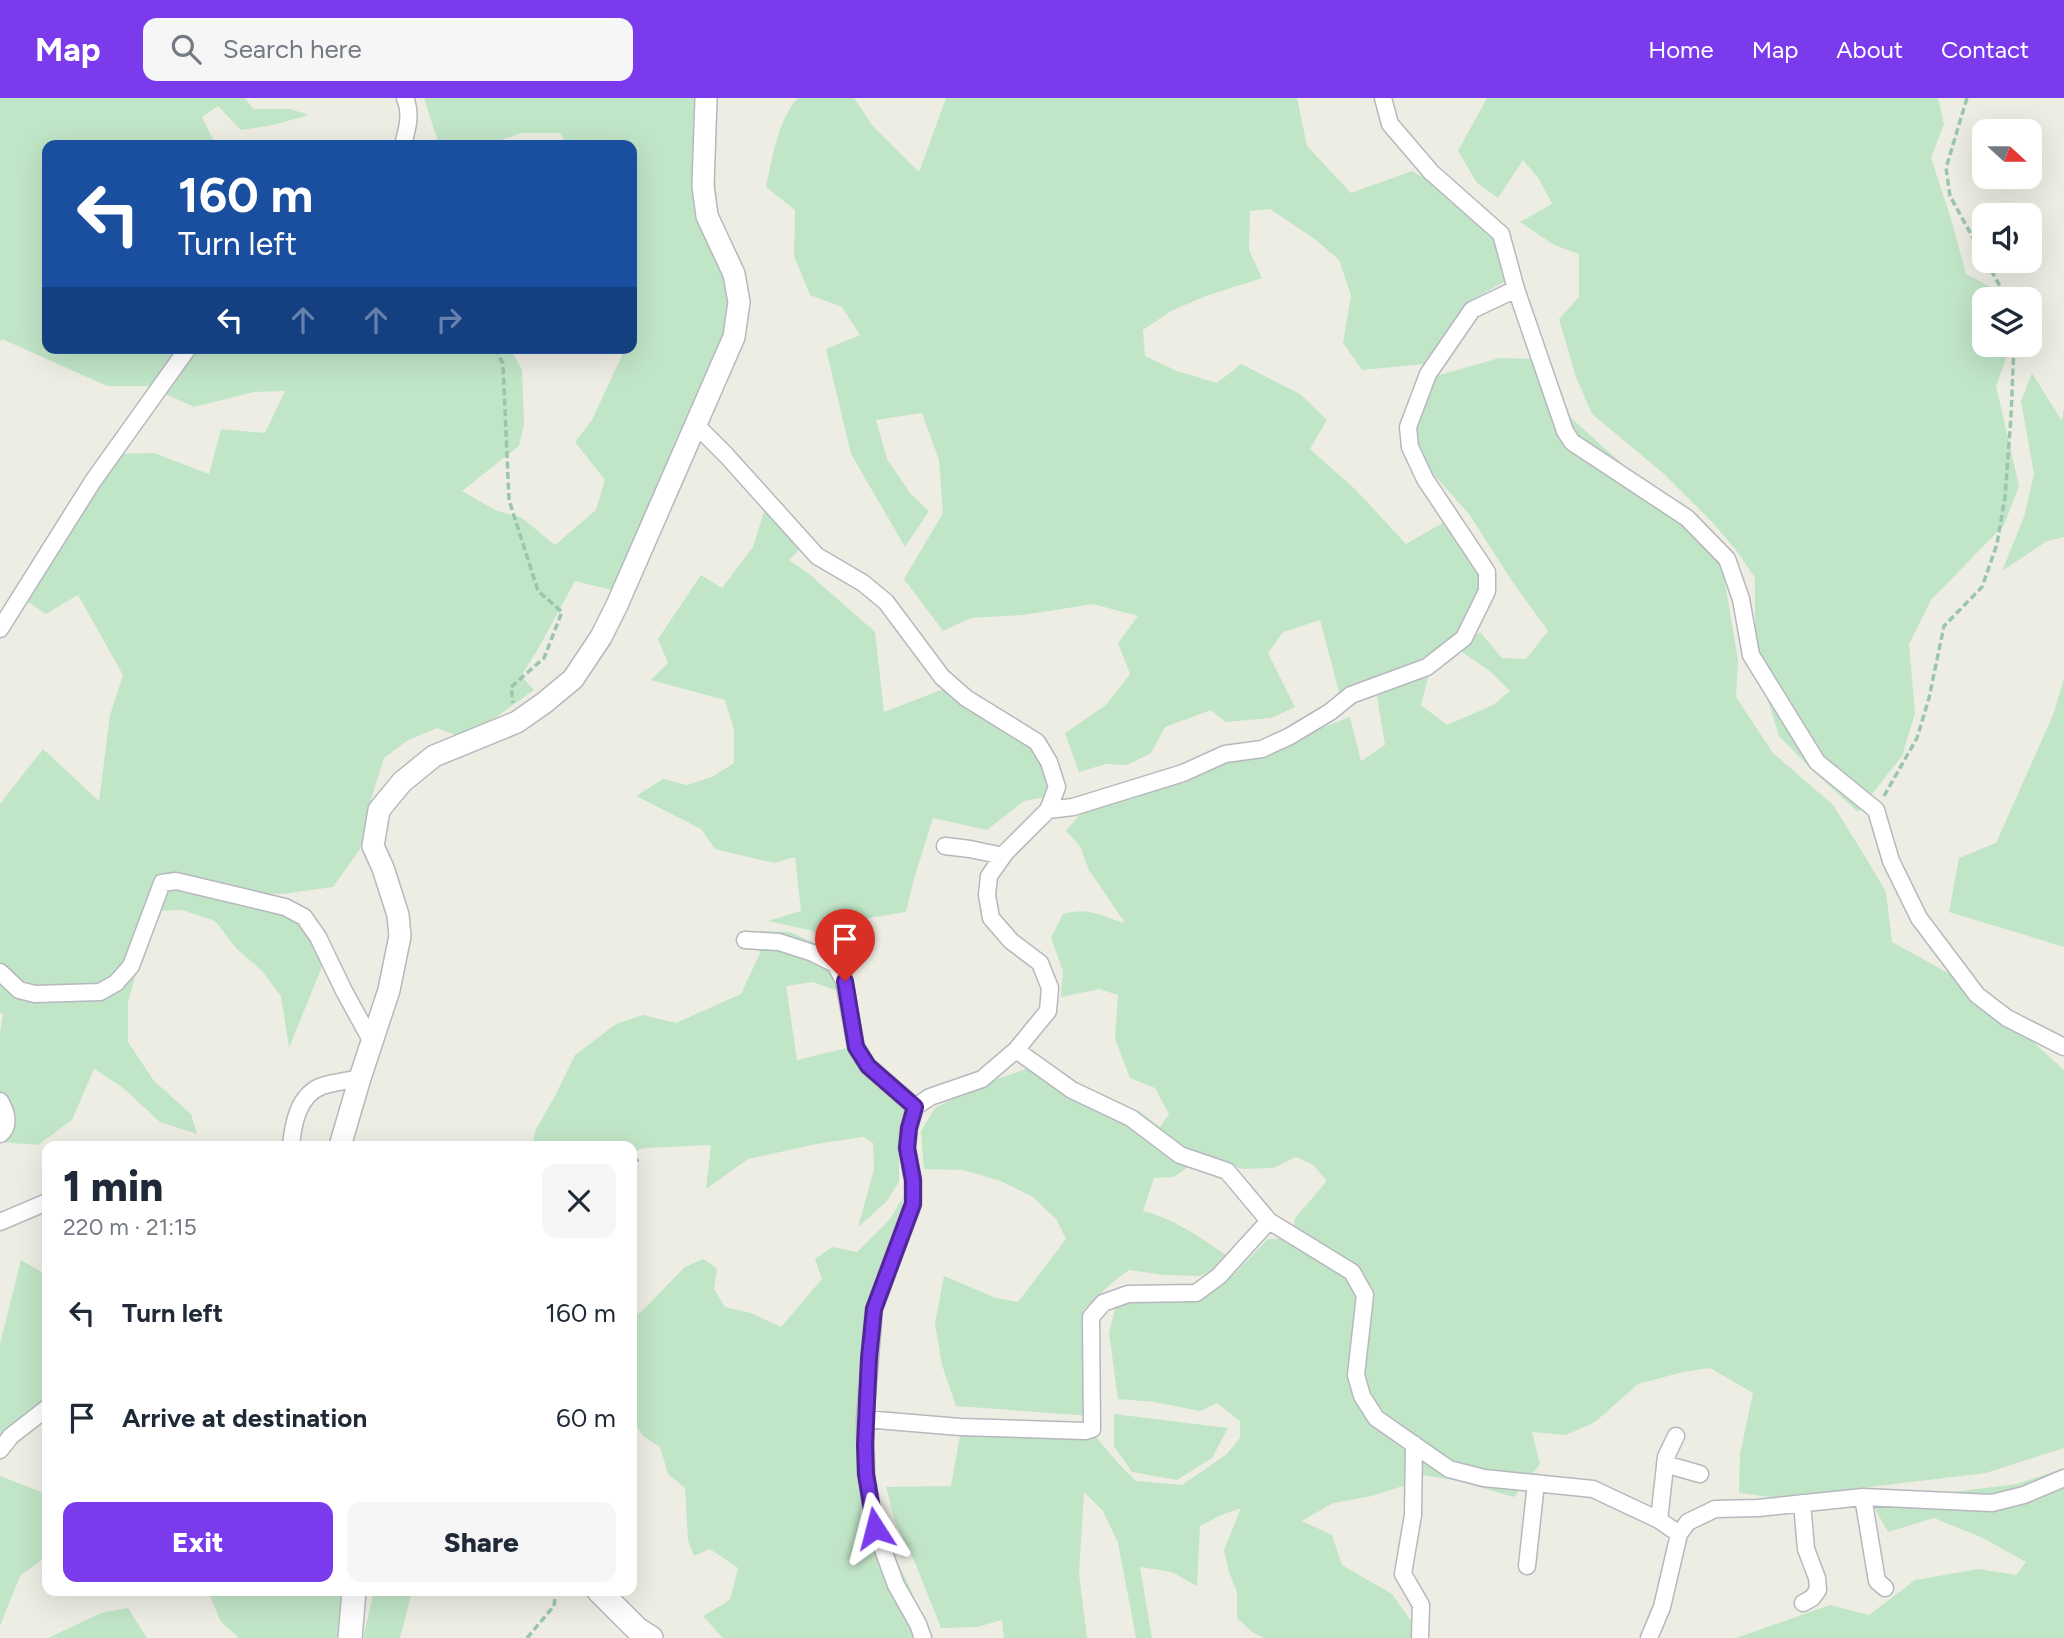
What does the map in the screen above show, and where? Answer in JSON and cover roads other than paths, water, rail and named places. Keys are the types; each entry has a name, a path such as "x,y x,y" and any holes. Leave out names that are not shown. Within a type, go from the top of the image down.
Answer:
{"main road":[{"path":"351,1638 354,1596"},
{"path":"604,1596 637,1629 650,1638"}],"street":[{"path":"404,140 408,124 408,104 405,98"},
{"path":"341,1141 389,990 400,936 398,915 373,846 379,810 402,782 434,756 517,722 573,679 601,637 617,605 734,337 739,302 734,274 707,216 703,186 707,98"},
{"path":"1383,98 1390,124 1431,172 1500,233 1516,289 1565,431 1572,442 1687,518 1727,559 1741,599 1751,656 1817,762 1876,810 1891,861 1919,918 1977,995 2007,1018 2064,1046"},
{"path":"1048,810 1073,807 1183,773 1225,754 1262,748 1290,736 1330,712 1351,695 1427,667 1464,638 1488,591 1488,572 1425,479 1410,447 1408,427 1428,374 1472,310 1516,289"},
{"path":"0,629 93,481 184,354"},
{"path":"696,426 726,455 817,556 863,583 886,602 942,677 966,698 1037,742 1049,762 1057,787 1048,810 1003,856 989,876 987,895 991,918 1011,941 1040,963 1050,988 1048,1011 1016,1051 982,1079 930,1097 915,1107 907,1148 913,1180 913,1204 874,1309 865,1419 866,1474 875,1528 895,1585 918,1624 922,1638"},
{"path":"945,846 1003,856"},
{"path":"0,972 19,990 35,994 100,992 116,983 131,966 162,883 176,881 285,907 304,917 318,937 372,1042"},
{"path":"745,940 779,942 813,953 835,964 845,981 856,1047 868,1066 915,1107"},
{"path":"1016,1051 1072,1090 1131,1118 1180,1155 1227,1171 1269,1221 1352,1272 1365,1295 1356,1375 1362,1396 1376,1418 1449,1469 1483,1478 1593,1489 1659,1520 1679,1535"},
{"path":"289,1141 294,1119 305,1099 319,1087 360,1078"},
{"path":"0,1101 7,1121 0,1134"},
{"path":"4,1216 42,1204"},
{"path":"865,1419 960,1427 1084,1431 1092,1429 1091,1317 1103,1303 1128,1294 1196,1293 1219,1276 1269,1221"},
{"path":"0,1450 11,1436 42,1412"},
{"path":"1659,1520 1665,1464 1676,1436"},
{"path":"1414,1444 1413,1515 1403,1574 1420,1605 1420,1638"},
{"path":"1665,1464 1700,1474"},
{"path":"1649,1638 1662,1606 1679,1535 1688,1522 1715,1509 1758,1508 1863,1497 1992,1503 2024,1495 2064,1478"},
{"path":"1527,1566 1536,1483"},
{"path":"1863,1497 1877,1581 1885,1588"},
{"path":"1802,1503 1806,1549 1817,1578 1818,1590 1812,1598 1803,1602"}]}
